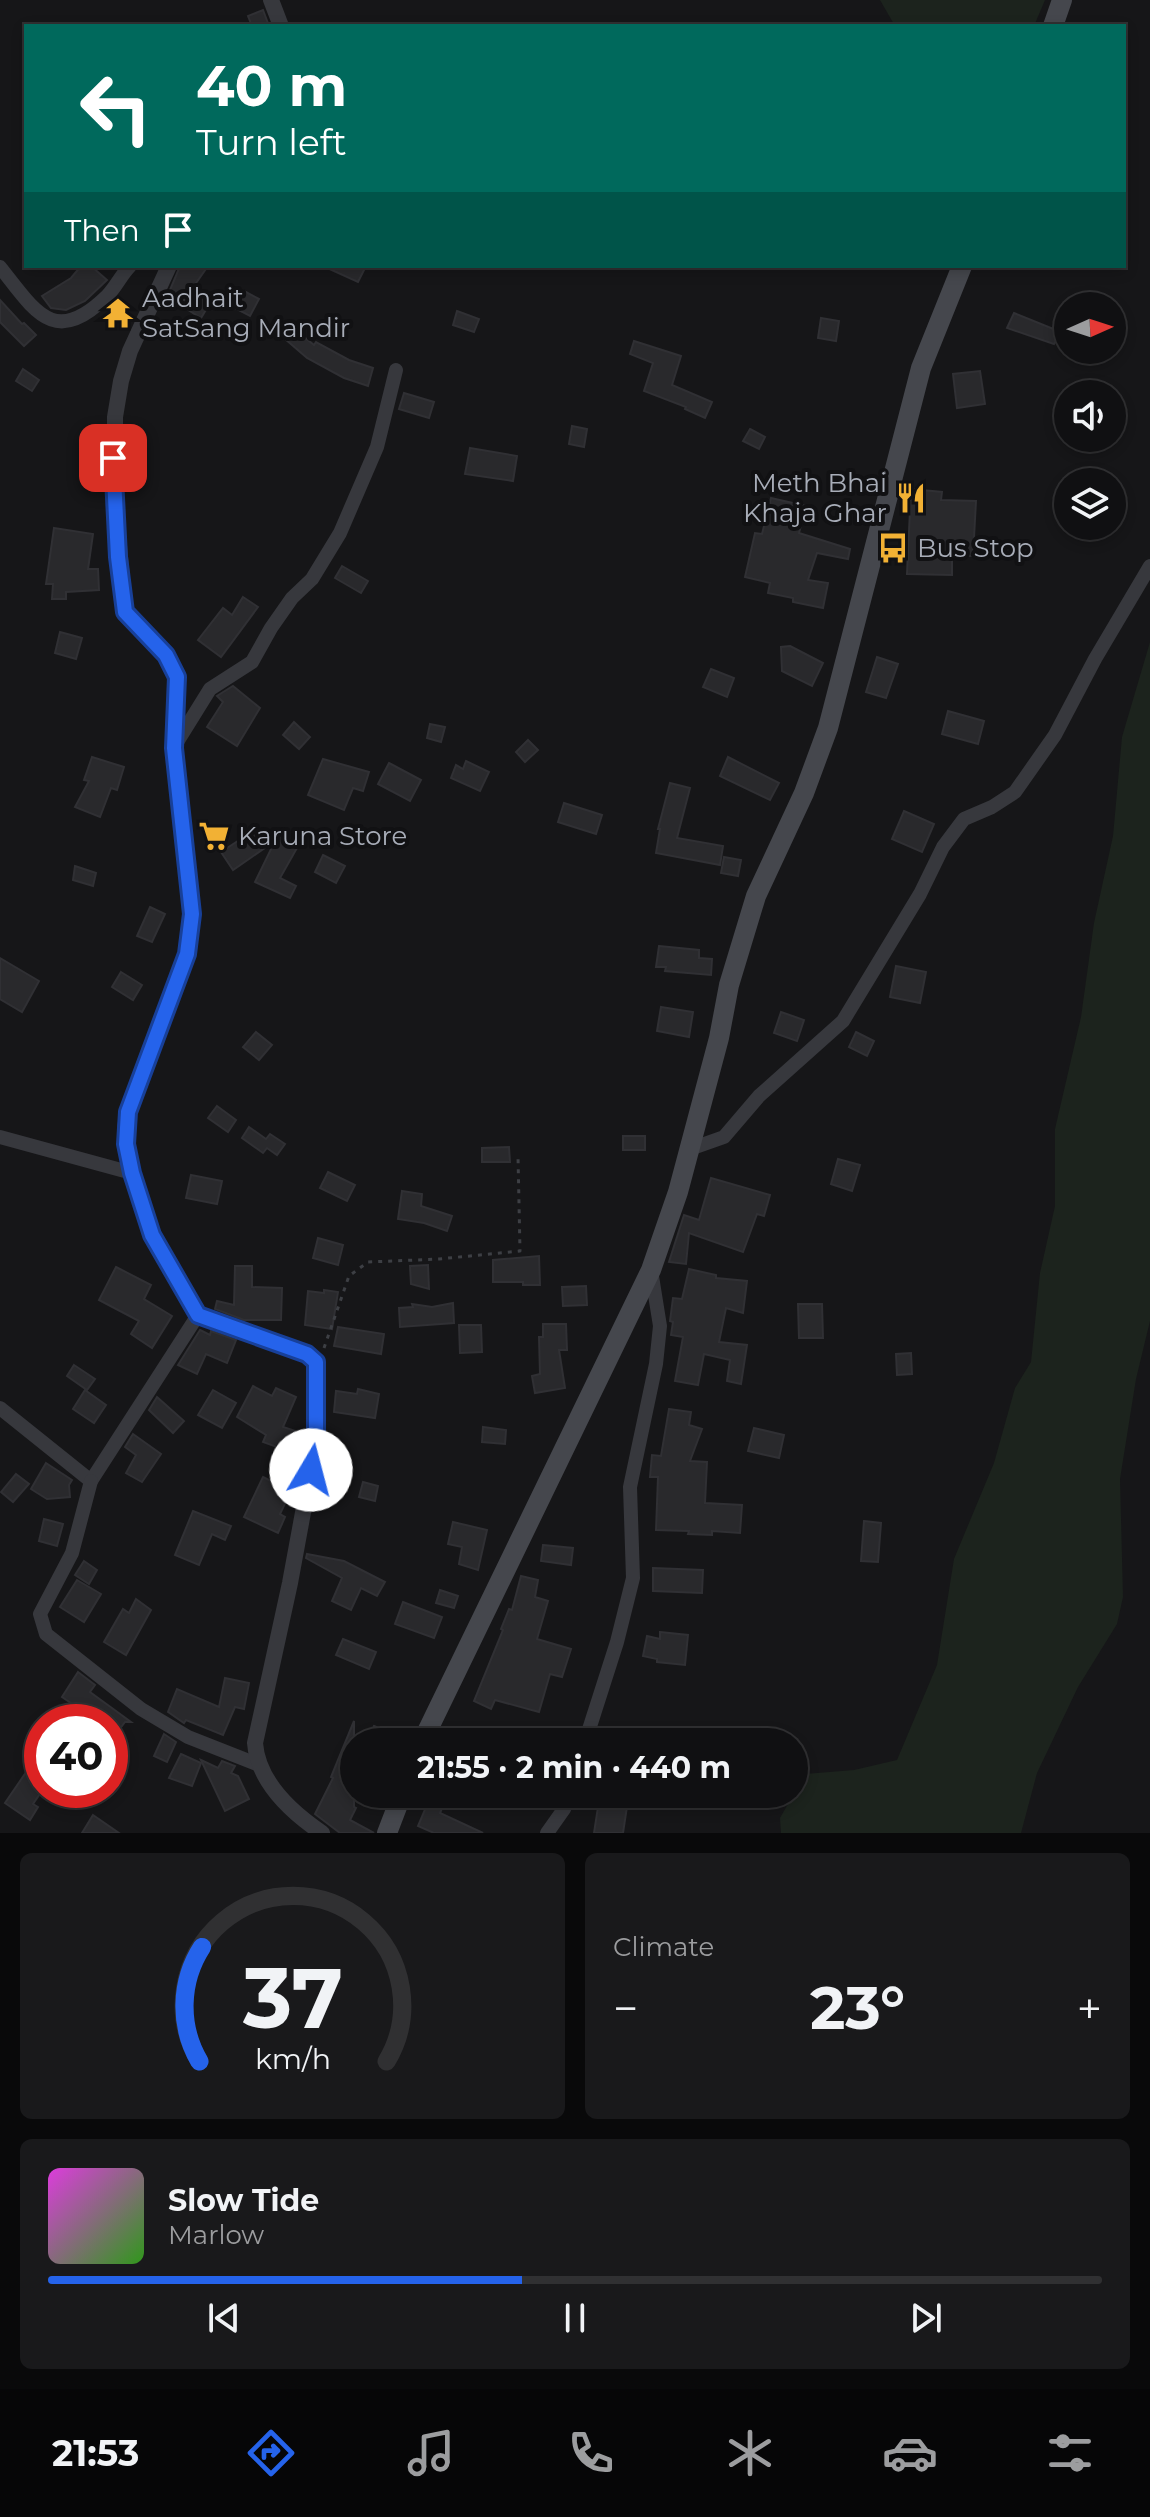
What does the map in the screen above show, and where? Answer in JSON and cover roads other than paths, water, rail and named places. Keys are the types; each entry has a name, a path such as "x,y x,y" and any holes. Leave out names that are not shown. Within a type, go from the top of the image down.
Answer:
{"main road":[{"path":"1054,24 1062,0"},
{"path":"429,1728 651,1270 690,1149 719,1038 729,985 756,896 804,793 828,728 921,368 961,268"},
{"path":"387,1833 397,1808"}],"street":[{"path":"271,0 280,24"},
{"path":"0,267 33,310 54,323 72,322 108,295 128,268"},
{"path":"168,268 127,361 115,417 113,458 118,557 125,612 166,655 177,677 174,748 192,914 187,954 128,1112 126,1144 152,1235 198,1315 307,1354 316,1362 316,1442 290,1583 255,1743 259,1765 277,1793 300,1819 322,1833"},
{"path":"174,748 210,689 252,662 271,628 292,598 312,579 335,542 377,447 396,370"},
{"path":"690,1149 724,1137 759,1096 843,1021 957,828 964,819 992,807 1015,792 1055,735 1150,566"},
{"path":"0,1137 132,1173"},
{"path":"589,1728 617,1642 633,1578 630,1487 656,1364 660,1326 651,1270"},
{"path":"198,1315 91,1481 72,1553 40,1614 46,1634 141,1709 188,1737 259,1765"},
{"path":"0,1408 91,1481"},
{"path":"547,1833 564,1808"}],"place":[{"name":"Aadhait SatSang Mandir","path":"118,313"},
{"name":"Meth Bhai Khaja Ghar","path":"911,498"},
{"name":"Bus Stop","path":"893,548"},
{"name":"Karuna Store","path":"214,836"}]}
